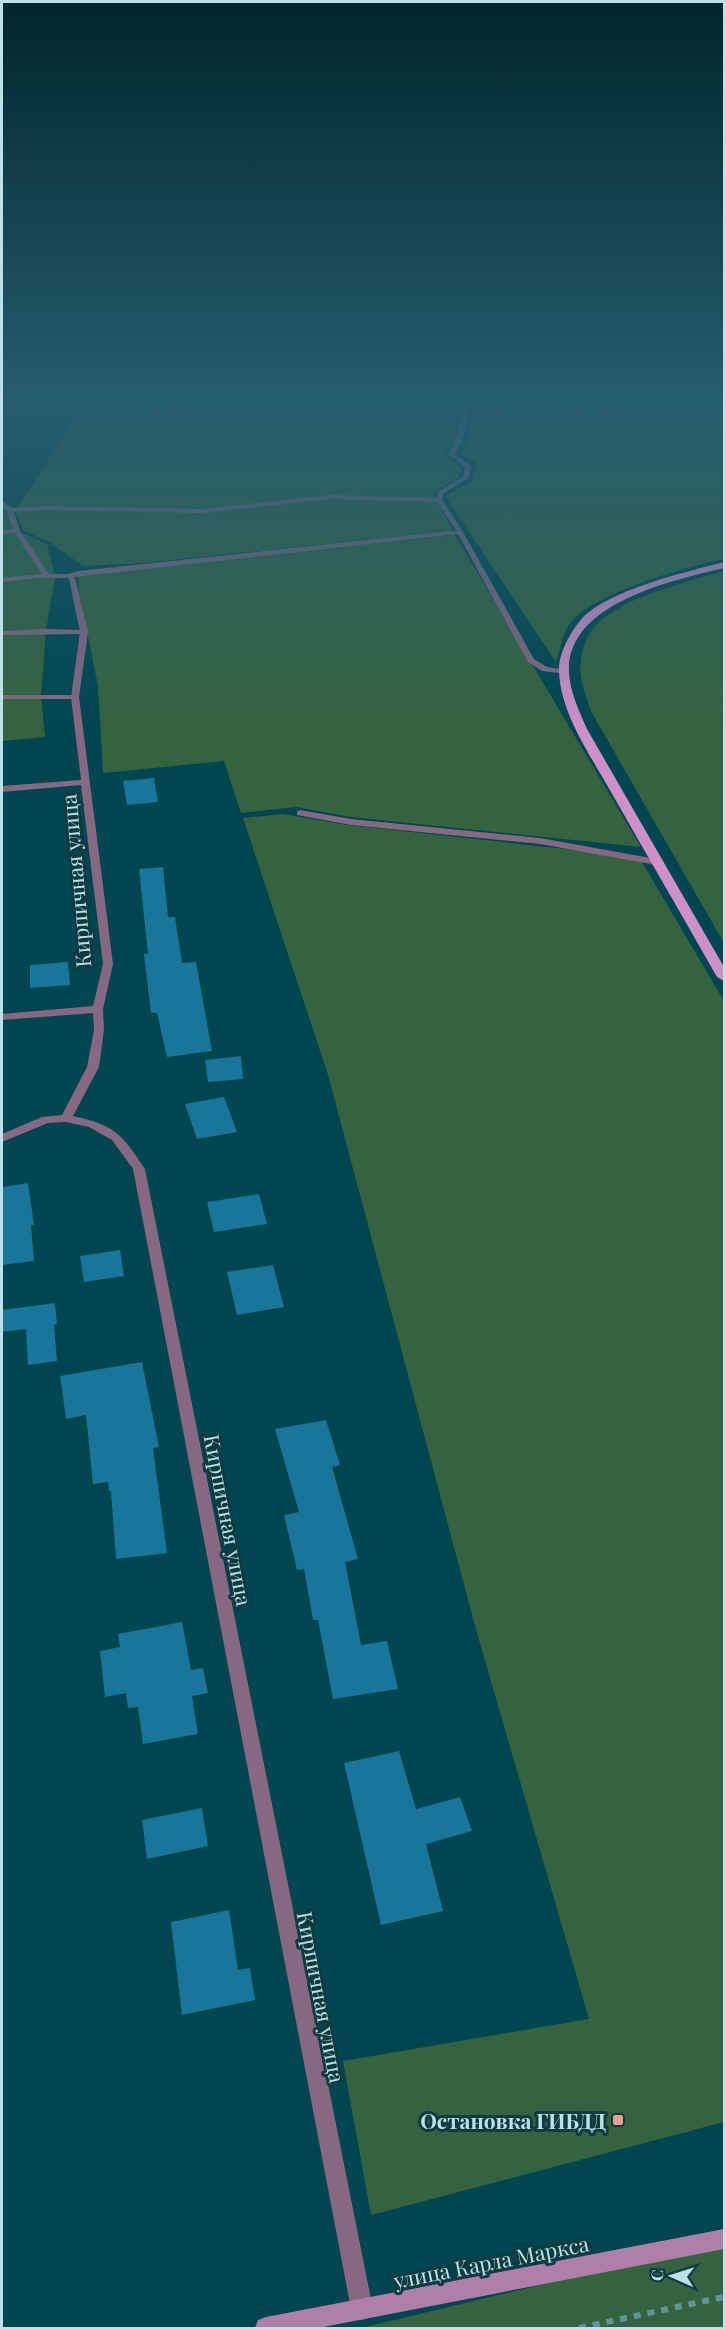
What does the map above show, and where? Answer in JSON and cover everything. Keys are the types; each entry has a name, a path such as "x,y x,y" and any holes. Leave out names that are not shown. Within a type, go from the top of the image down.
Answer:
{"main road":[{"path":"724,565 652,587 606,606 584,621 567,654 564,672 567,689 582,728 656,862 724,977"},
{"name":"улица Карла Маркса","path":"266,2328 724,2239"}],"street":[{"path":"6,507 10,510 17,531 47,576"},
{"path":"10,510 45,508 202,512 247,507"},
{"path":"443,507 460,532 531,660 545,669 564,672"},
{"path":"2,532 17,531"},
{"path":"2,580 71,576 78,573 233,555 460,532"},
{"path":"2,633 84,632 71,576"},
{"name":"Кирпичная улица","path":"84,632 75,697 108,964 98,1009 99,1030 93,1067 66,1118 93,1124 116,1137 139,1169 362,2309"},
{"path":"2,697 75,697"},
{"path":"2,789 87,782"},
{"path":"300,813 351,822 540,841 656,862"},
{"path":"2,1017 98,1009"},
{"path":"2,1138 46,1120 66,1118"}],"path":[{"path":"579,2328 724,2297"}],"green space":[{"path":"2,507 6,507 10,510 17,531 47,544 55,576 46,631 41,696 45,737 2,741"},
{"path":"18,507 440,507 453,531 142,563 83,566 51,543 23,530 15,511"},
{"path":"452,507 724,507 724,559 640,583 596,603 579,614 568,626 556,662"},
{"path":"455,535 641,847 350,817 296,807 241,813 224,761 103,773 98,686 78,577 83,574"},
{"path":"724,571 724,943 592,713 583,687 580,667 582,651 595,626 622,606 656,592"},
{"path":"283,814 347,825 639,857 724,1001 724,2122 371,2215 343,2061 589,2019 475,1626 328,1075 243,818"},
{"path":"724,2241 724,2328 361,2328"}],"building":[{"path":"154,778 158,802 127,805 123,781"},
{"path":"163,867 168,917 175,917 182,963 196,962 212,1051 167,1057 157,1013 151,1013 144,954 148,954 139,869"},
{"path":"68,962 70,985 30,988 30,965"},
{"path":"241,1056 243,1079 208,1082 205,1060"},
{"path":"224,1097 237,1132 197,1139 185,1104"},
{"path":"28,1183 34,1225 31,1225 34,1261 2,1265 2,1187"},
{"path":"259,1194 267,1224 214,1232 207,1202"},
{"path":"120,1250 124,1276 84,1282 80,1256"},
{"path":"273,1265 284,1307 237,1315 227,1272"},
{"path":"55,1303 57,1361 28,1365 26,1329 2,1332 2,1310"},
{"path":"142,1362 159,1447 153,1448 167,1553 116,1559 111,1491 109,1491 108,1482 93,1484 86,1415 66,1419 60,1376"},
{"path":"326,1420 340,1465 332,1467 358,1559 345,1562 361,1645 387,1641 398,1689 333,1699 318,1620 313,1620 304,1569 297,1570 284,1515 299,1512 275,1429"},
{"path":"182,1622 191,1670 203,1668 208,1693 192,1696 198,1734 143,1744 138,1707 128,1708 126,1693 105,1697 100,1651 120,1647 118,1634"},
{"path":"399,1751 416,1809 460,1797 472,1831 426,1844 443,1911 381,1925 344,1763"},
{"path":"202,1808 208,1846 147,1859 142,1820"},
{"path":"229,1910 238,1970 250,1968 255,2000 182,2015 171,1922"}],"place":[{"name":"Остановка ГИБДД","path":"618,2120"}]}
